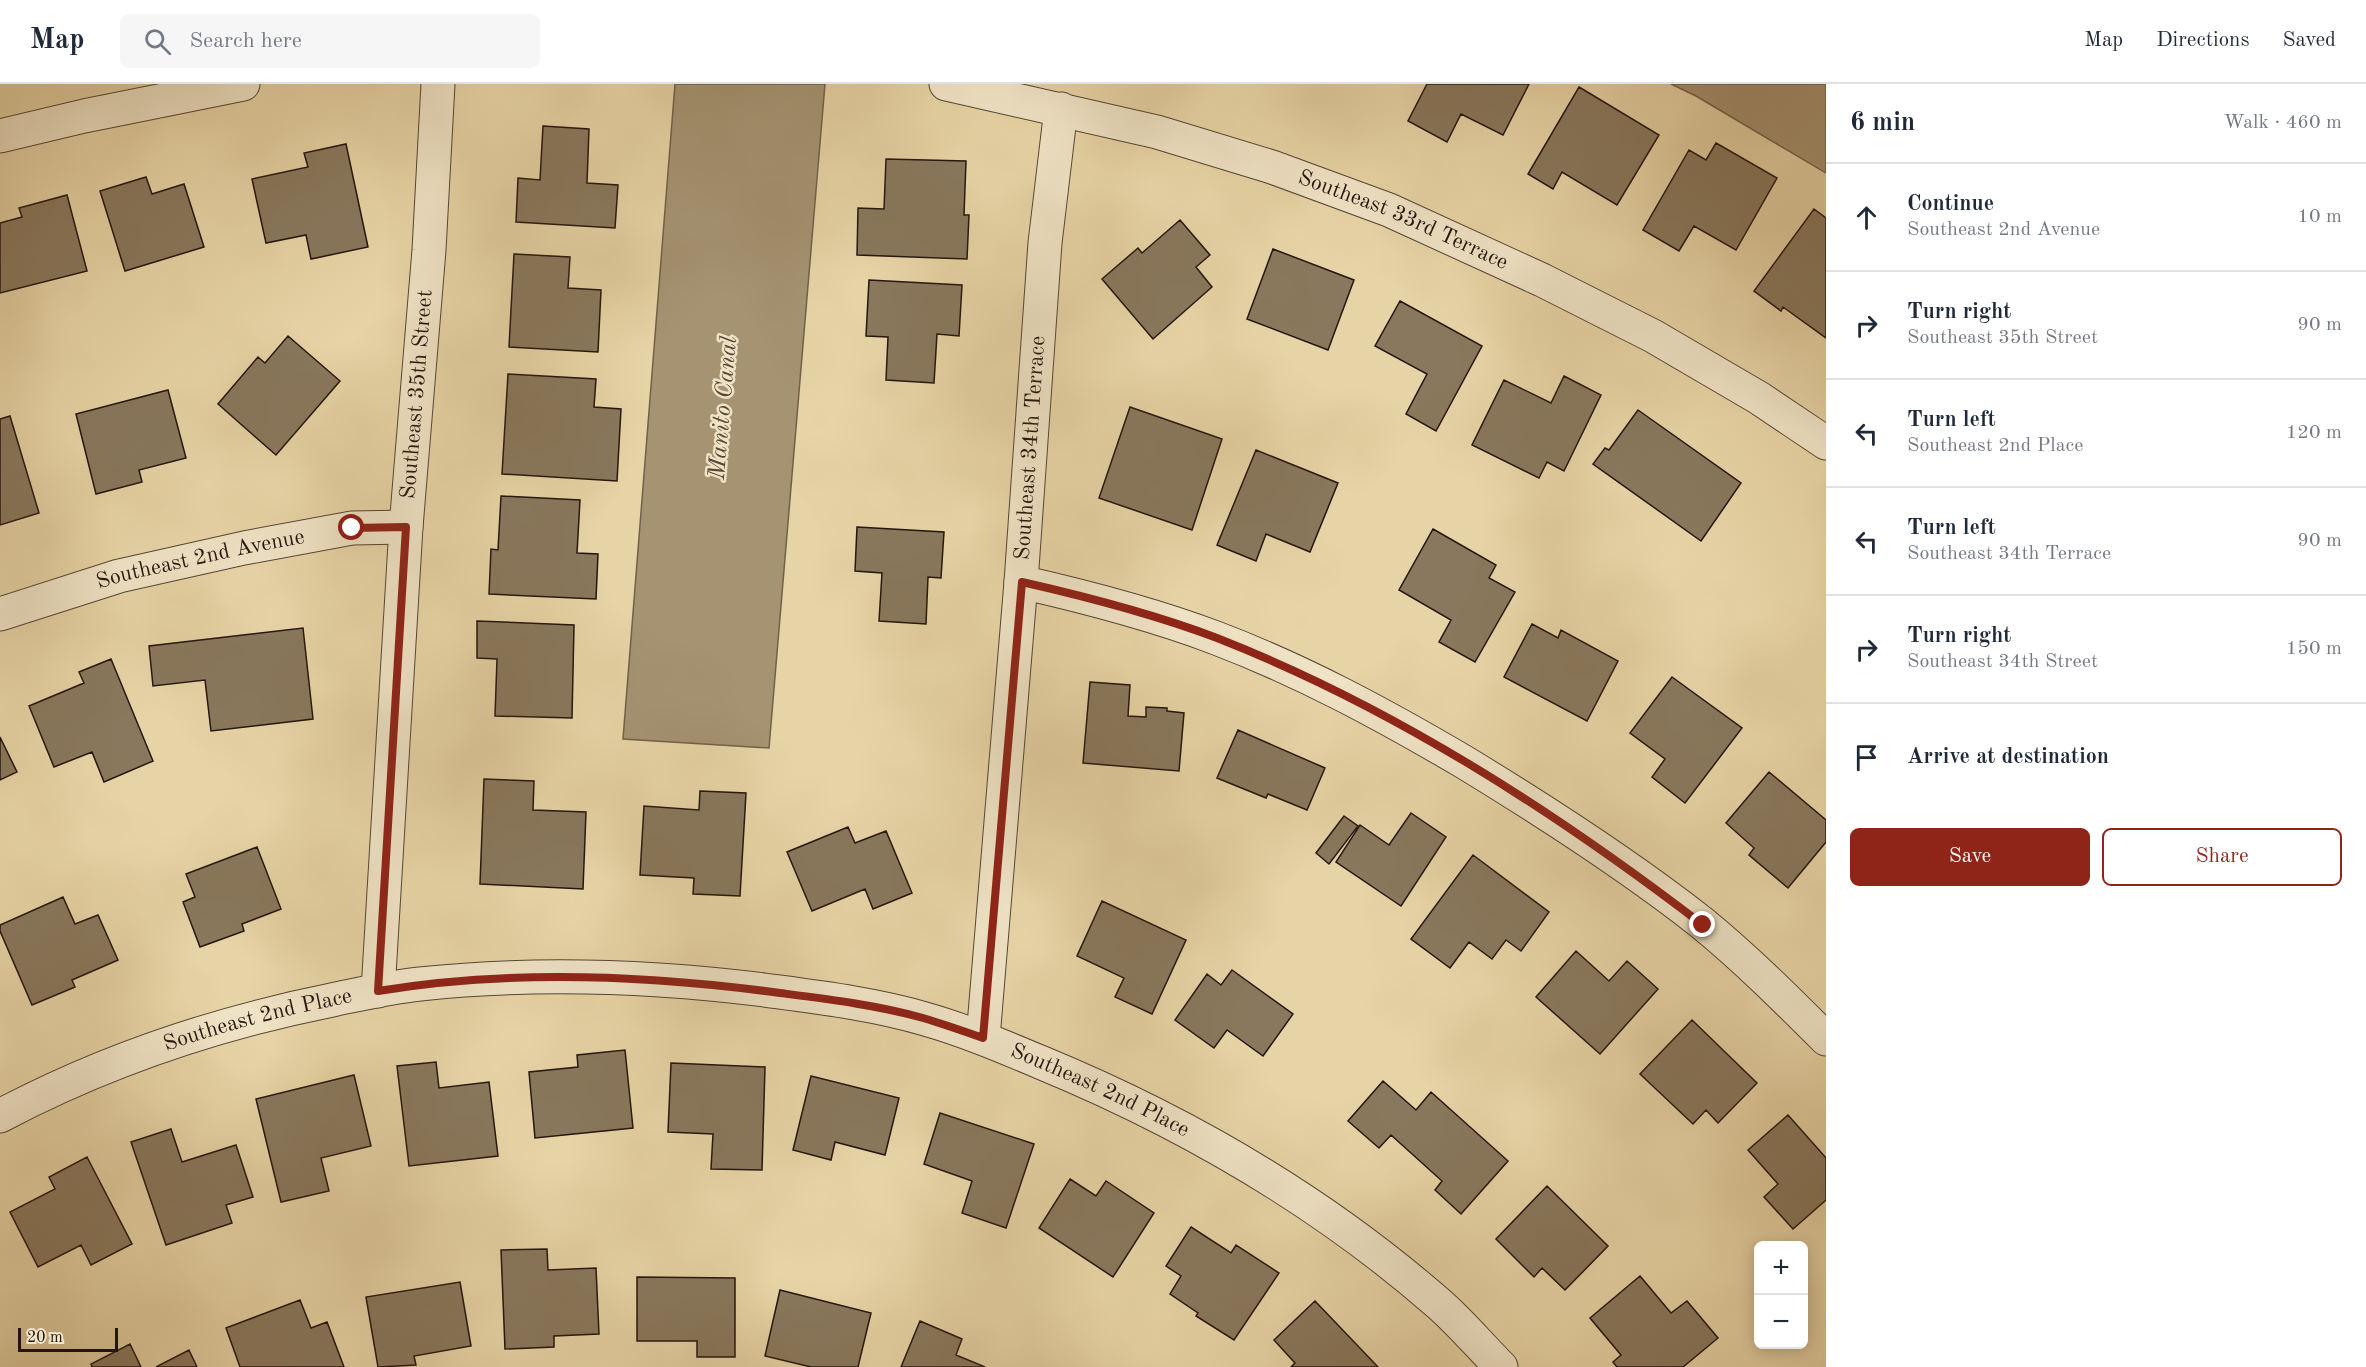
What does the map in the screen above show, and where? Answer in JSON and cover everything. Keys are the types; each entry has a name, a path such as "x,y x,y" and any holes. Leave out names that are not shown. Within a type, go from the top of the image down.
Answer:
{"street":[{"path":"0,136 84,116 243,84"},
{"name":"Southeast 35th Street","path":"378,991 406,527 429,250 438,84"},
{"name":"Southeast 33rd Terrace","path":"946,84 1157,132 1272,167 1389,210 1542,280 1653,336 1759,398 1826,443"},
{"name":"Southeast 34th Terrace","path":"983,1038 1022,582 1045,243 1061,109"},
{"name":"Southeast 2nd Avenue","path":"0,614 119,576 244,548 352,528 406,527"},
{"path":"1022,582 1087,597 1216,638 1278,664 1408,729 1542,809 1637,875 1712,932 1769,982 1826,1039"},
{"name":"Southeast 2nd Place","path":"0,1116 111,1065 198,1034 287,1009 420,984 520,978 622,978 722,985 822,998 922,1018 983,1038 1093,1083 1198,1136 1300,1198 1395,1268 1441,1305 1501,1367"}],"water":[{"name":"Manito Canal","path":"675,84 825,84 769,748 623,739"},
{"path":"1671,84 1826,84 1826,173 1696,96"}],"building":[{"path":"1427,84 1529,84 1503,135 1461,114 1447,142 1408,121"},
{"path":"1579,87 1659,135 1617,205 1562,172 1553,189 1528,174"},
{"path":"543,126 589,129 587,183 618,185 615,228 516,222 518,178 540,180"},
{"path":"1716,143 1777,178 1736,250 1694,226 1679,251 1643,230 1689,150 1706,160"},
{"path":"346,144 368,247 311,259 306,235 266,243 252,179 308,167 304,153"},
{"path":"886,159 966,161 964,215 969,215 967,259 857,255 858,208 884,209"},
{"path":"146,177 152,194 184,184 204,247 125,271 100,191"},
{"path":"67,195 87,271 0,293 0,223 22,217 19,208"},
{"path":"1814,209 1826,218 1826,338 1783,307 1781,311 1754,291"},
{"path":"1180,220 1210,255 1196,267 1212,287 1153,339 1102,279 1138,248 1142,253"},
{"path":"1273,249 1354,280 1328,350 1247,319"},
{"path":"514,254 570,257 568,288 601,290 598,352 509,347"},
{"path":"869,280 962,285 959,336 937,334 934,383 886,380 888,337 866,336"},
{"path":"1400,301 1482,346 1436,431 1406,414 1427,374 1375,346"},
{"path":"288,336 340,381 276,455 218,404 258,357 265,363"},
{"path":"508,374 596,379 594,407 621,409 617,481 502,474"},
{"path":"1564,376 1601,395 1564,471 1547,462 1539,478 1472,445 1504,380 1551,403"},
{"path":"168,390 186,458 139,470 142,482 96,494 76,414"},
{"path":"1130,407 1222,439 1192,530 1099,498"},
{"path":"1638,410 1741,483 1701,541 1593,464 1605,448 1609,450"},
{"path":"10,416 39,513 0,525 0,419"},
{"path":"1256,450 1338,483 1310,552 1266,534 1256,561 1217,545"},
{"path":"501,496 580,500 577,553 598,554 596,599 489,594 491,549 498,550"},
{"path":"857,527 944,532 941,578 928,577 926,624 879,621 882,573 855,571"},
{"path":"1433,529 1496,565 1489,578 1515,592 1475,662 1439,642 1451,620 1399,590"},
{"path":"477,621 574,625 572,718 495,716 497,659 477,658"},
{"path":"1532,624 1558,638 1561,630 1618,661 1587,721 1504,677"},
{"path":"303,628 313,719 211,731 205,680 153,686 149,646"},
{"path":"111,659 153,761 104,782 92,752 54,767 29,706 84,683 79,672"},
{"path":"1672,677 1742,728 1685,803 1652,777 1665,759 1630,733"},
{"path":"1090,682 1130,685 1128,716 1146,717 1146,707 1167,708 1167,711 1184,713 1179,771 1083,763"},
{"path":"1238,730 1325,768 1307,810 1268,794 1266,798 1217,778"},
{"path":"0,737 17,772 0,780"},
{"path":"1769,772 1826,820 1826,842 1788,888 1749,855 1754,848 1726,823"},
{"path":"484,779 534,781 533,810 586,812 583,889 480,884"},
{"path":"700,791 746,793 740,896 693,894 694,878 640,875 644,806 699,810"},
{"path":"1411,813 1446,837 1401,906 1336,862 1360,825 1389,845"},
{"path":"1344,816 1358,826 1329,864 1316,853"},
{"path":"848,827 855,843 886,831 912,893 873,909 865,889 812,911 787,852"},
{"path":"257,847 281,909 242,924 244,931 200,947 183,902 195,897 186,874"},
{"path":"1473,855 1549,912 1521,951 1506,940 1492,959 1469,942 1450,968 1411,939"},
{"path":"63,897 75,924 98,915 118,960 72,980 75,987 32,1005 0,931 0,925"},
{"path":"1102,901 1186,940 1152,1014 1115,997 1124,978 1077,956"},
{"path":"1576,951 1609,981 1627,961 1658,989 1600,1054 1536,997"},
{"path":"1232,970 1293,1014 1263,1056 1227,1030 1214,1048 1175,1020 1207,974 1221,985"},
{"path":"1692,1020 1757,1083 1718,1123 1706,1110 1693,1124 1640,1074"},
{"path":"625,1050 633,1128 535,1138 529,1072 578,1067 577,1055"},
{"path":"436,1062 439,1088 489,1082 498,1156 409,1166 397,1066"},
{"path":"671,1063 765,1067 762,1170 711,1169 713,1134 668,1132"},
{"path":"354,1075 371,1146 321,1158 329,1191 281,1202 256,1099"},
{"path":"811,1076 899,1098 885,1155 835,1142 831,1160 793,1150"},
{"path":"1383,1081 1416,1110 1431,1092 1508,1161 1461,1214 1435,1190 1442,1181 1391,1135 1379,1148 1348,1121"},
{"path":"940,1113 1034,1144 1006,1228 962,1213 972,1181 924,1164"},
{"path":"1788,1115 1826,1158 1826,1200 1793,1229 1764,1197 1778,1184 1748,1150"},
{"path":"171,1129 182,1162 236,1145 253,1197 226,1205 232,1223 166,1245 131,1142"},
{"path":"87,1157 132,1244 91,1265 81,1245 38,1267 10,1212 55,1189 49,1177"},
{"path":"1070,1179 1096,1196 1106,1181 1154,1213 1113,1277 1039,1228"},
{"path":"1547,1186 1608,1246 1565,1290 1542,1268 1534,1277 1496,1239"},
{"path":"1191,1227 1231,1253 1236,1245 1279,1273 1234,1340 1196,1316 1198,1313 1170,1294 1181,1276 1166,1266"},
{"path":"547,1249 548,1270 596,1268 599,1334 554,1336 554,1347 505,1349 501,1250"},
{"path":"1640,1276 1671,1313 1687,1301 1718,1338 1683,1367 1617,1367 1613,1362 1621,1355 1590,1318"},
{"path":"637,1277 735,1278 735,1357 697,1357 697,1341 637,1341"},
{"path":"460,1282 471,1346 414,1356 416,1365 378,1367 366,1297"},
{"path":"780,1290 871,1313 858,1367 811,1367 765,1356"},
{"path":"300,1300 311,1328 327,1322 344,1367 240,1367 226,1328"},
{"path":"1315,1301 1378,1367 1291,1367 1295,1363 1274,1340"},
{"path":"920,1321 962,1339 956,1355 985,1367 901,1367"},
{"path":"130,1344 141,1367 92,1367 91,1364"},
{"path":"189,1350 197,1367 156,1367"}],"route":[{"path":"352,528 406,527 378,991 420,984 520,978 622,978 722,985 822,998 922,1018 983,1038 1022,582 1087,597 1216,638 1339,693 1408,729 1542,809 1637,875 1703,925"}]}
